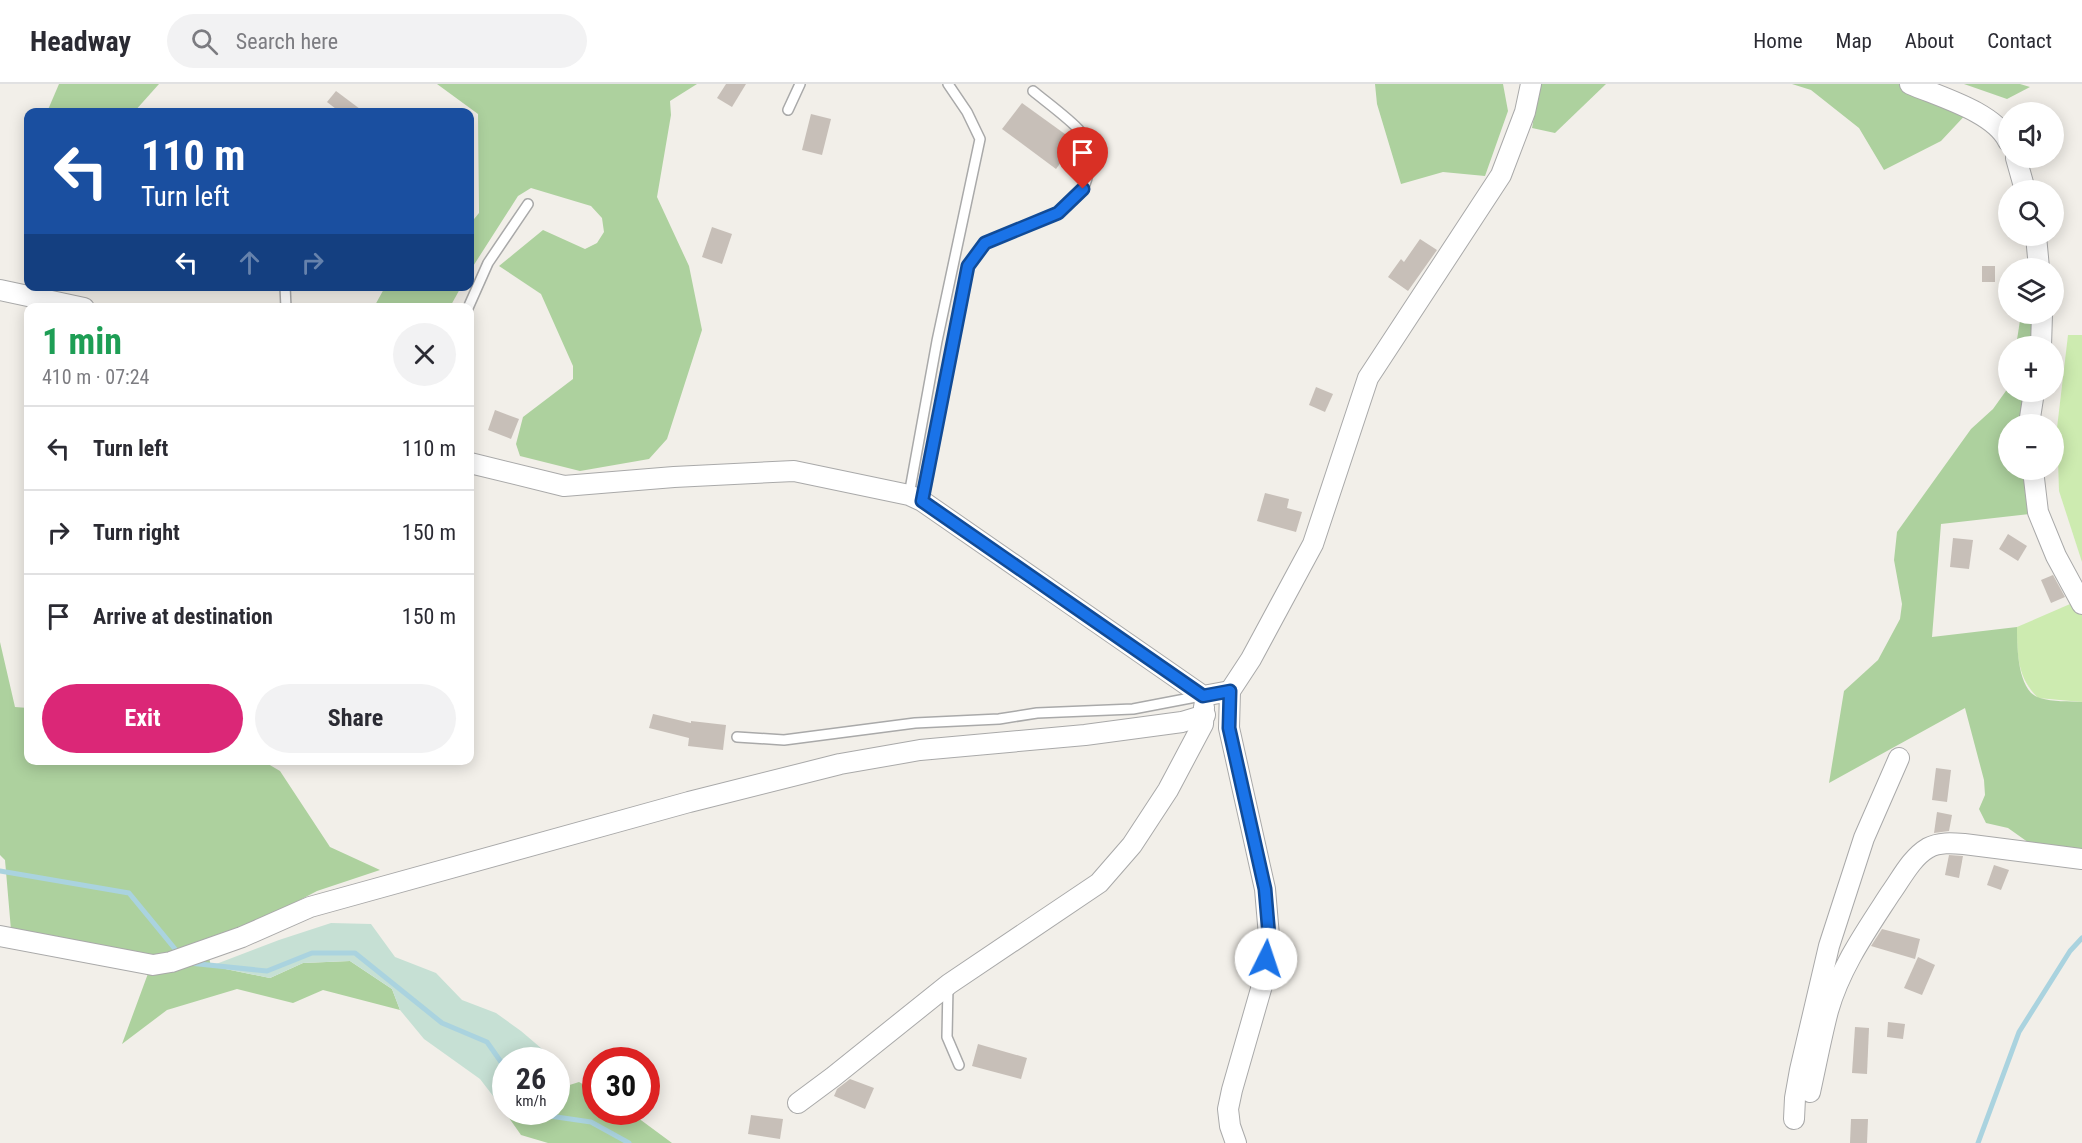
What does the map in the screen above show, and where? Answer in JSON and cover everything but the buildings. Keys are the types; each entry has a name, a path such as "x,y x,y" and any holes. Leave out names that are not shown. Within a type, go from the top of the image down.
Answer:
{"street":[{"path":"0,936 153,965 171,962 242,937 310,907 689,802 840,764 920,750 1084,735 1171,724 1230,691 1251,659 1313,544 1368,378 1501,175 1525,112 1531,84"},
{"path":"1910,84 1985,116 1998,126"},
{"path":"0,290 61,303"},
{"path":"474,464 564,486 674,477 794,471 915,498 1204,705"},
{"path":"2034,480 2038,512 2056,556 2082,604"},
{"path":"1230,691 1229,728 1265,889 1269,936 1263,982 1228,1109 1230,1126 1236,1143"},
{"path":"798,1102 833,1077 949,984 1099,883 1132,845 1168,790 1203,724 1204,705"},
{"path":"1794,1119 1800,1070 1829,946 1864,838 1899,758"},
{"path":"1810,1092 1829,1010 1841,978 1861,938 1906,871 1921,853 1930,847 1944,843 1964,843 2082,859"}],"lane":[{"path":"788,110 800,84"},
{"path":"915,498 937,341 980,139 967,112 948,84"},
{"path":"915,498 968,266 985,243 1058,213 1083,189 1088,171 1088,151 1080,132 1033,91"},
{"path":"470,303 488,263 528,204"},
{"path":"737,737 784,740 915,723 999,719 1037,713 1204,705"},
{"path":"949,984 946,1021 948,1037 959,1065"}],"green space":[{"path":"59,84 159,84 138,108 49,108"},
{"path":"437,84 697,84 670,101 671,115 657,197 689,266 702,330 667,439 649,459 580,471 520,456 516,444 523,417 573,379 573,366 541,294 499,266 543,230 585,249 597,243 604,232 602,218 591,206 531,188 518,196 474,265 474,219 479,213 478,114 474,108 470,108"},
{"path":"1375,84 1503,84 1508,111 1485,176 1443,172 1401,184 1377,104"},
{"path":"1540,84 1606,84 1555,133 1532,128"},
{"path":"1792,84 1899,84 1970,110 1941,141 1884,170 1859,128 1811,90"},
{"path":"1964,84 2020,84 2030,87 2007,99"},
{"path":"383,291 459,291 452,303 376,303"},
{"path":"2019,324 2043,324 2042,336 2018,336"},
{"path":"2068,335 2082,335 2082,562 2059,491 2059,480 2064,480 2064,414 2059,414 2060,402 2064,402 2064,369"},
{"path":"1998,402 2036,402 2035,414 1998,414 1998,480 2036,480 2038,513 1941,524 1932,637 2017,627 2020,667 2032,694 2050,700 2082,702 2082,852 2032,845 2008,828 1986,823 1979,809 1985,795 1984,780 1965,708 1829,783 1844,691 1878,660 1900,619 1902,604 1894,560 1897,532 1971,429"},
{"path":"2077,601 2082,610 2082,702 2038,698 2022,674 2018,656 2017,627"},
{"path":"0,642 15,707 24,708 24,765 270,765 280,771 330,847 380,870 317,891 239,932 206,946 211,966 270,978 303,963 350,961 392,989 400,1010 323,990 293,1003 237,989 167,1010 122,1044 153,960 11,930 5,860 0,855"},
{"path":"331,923 371,924 395,957 436,973 462,1000 496,1013 540,1047 492,1047 492,1095 480,1079 424,1039 400,1010 392,989 350,961 303,963 270,978 211,966"},
{"path":"579,1082 582,1084 582,1125 648,1125 672,1143 548,1143 521,1135 514,1125 570,1125 570,1085"}],"waterway":[{"path":"0,871 129,893 180,955"},
{"path":"1978,1143 2019,1032 2070,951 2082,938"},
{"path":"189,963 267,971 312,953 355,953 442,1023 487,1042 492,1049"},
{"path":"570,1119 591,1122 629,1143"}],"route":[{"path":"1083,189 1058,213 985,243 968,266 922,501 1203,696 1230,691 1229,728 1265,889 1269,936 1266,959"}]}
